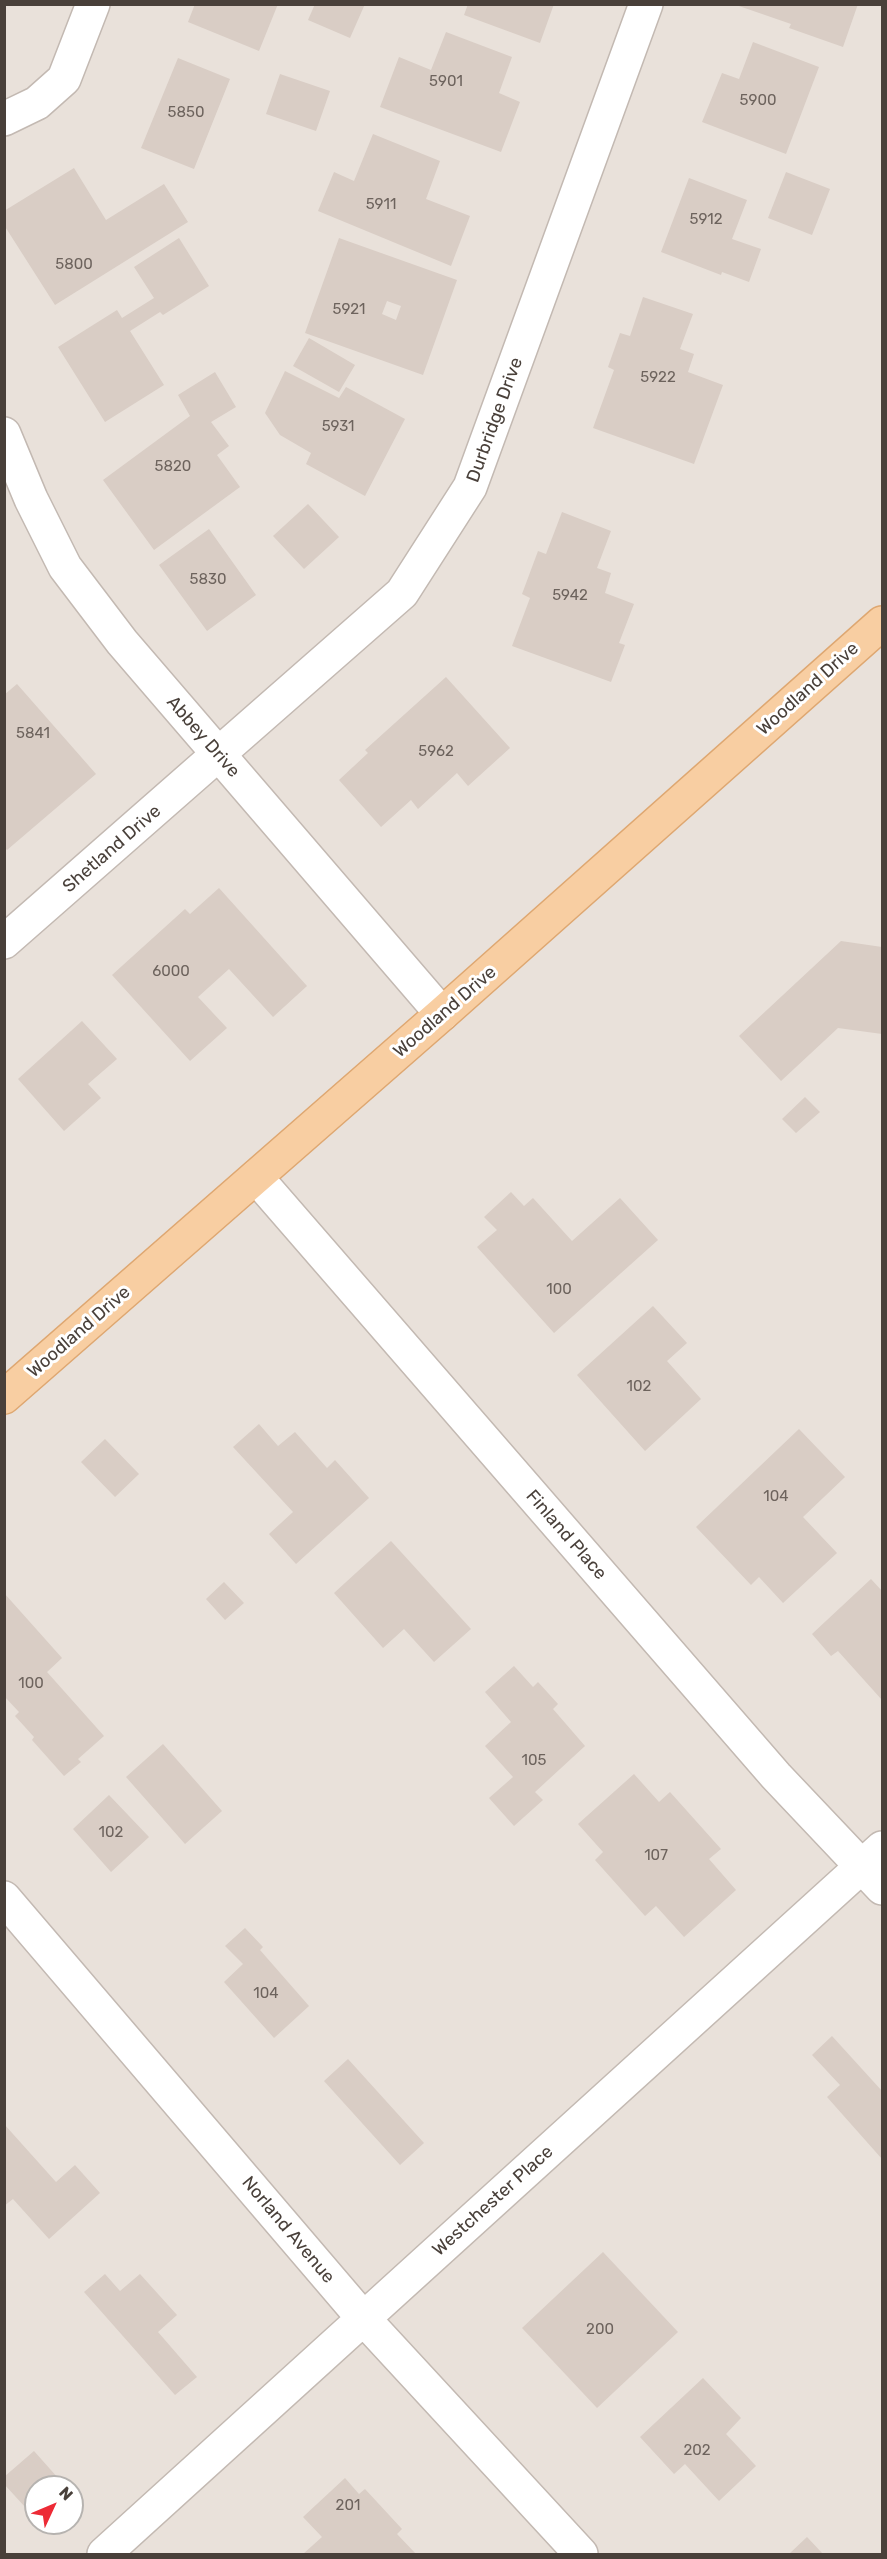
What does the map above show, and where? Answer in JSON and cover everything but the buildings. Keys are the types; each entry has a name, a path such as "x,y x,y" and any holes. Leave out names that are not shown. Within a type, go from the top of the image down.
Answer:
{"main road":[{"name":"Woodland Drive","path":"4,1397 442,1014 882,623"}],"street":[{"path":"4,119 37,103 64,79 93,4"},
{"name":"Durbridge Drive","path":"219,756 402,593 470,488 646,4"},
{"name":"Abbey Drive","path":"4,434 31,499 65,567 122,642 442,1014"},
{"name":"Shetland Drive","path":"4,942 219,756"},
{"name":"Finland Place","path":"256,1177 776,1776 876,1868"},
{"name":"Westchester Place","path":"104,2554 363,2318 876,1868"},
{"name":"Norland Avenue","path":"4,1898 363,2318 581,2554"}],"shaded area":[{"path":"5,5 882,5 882,2554 5,2554"}]}
